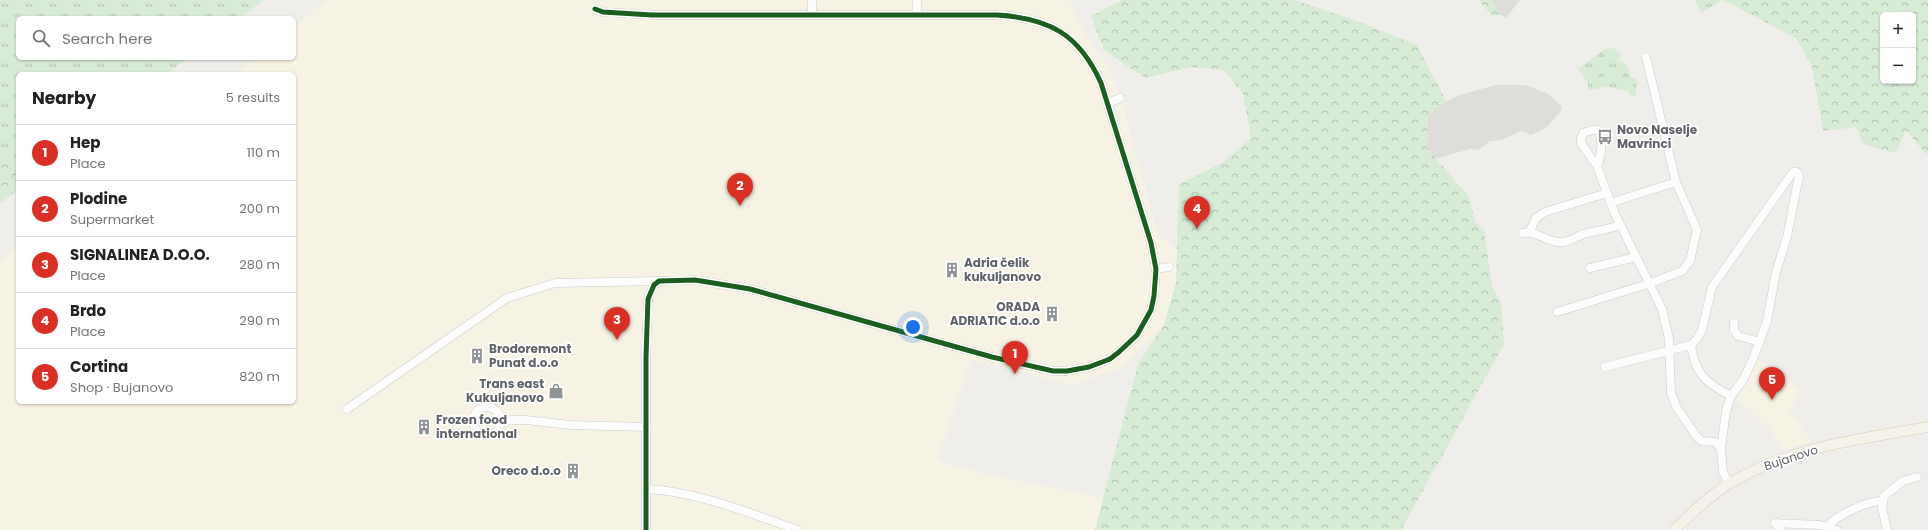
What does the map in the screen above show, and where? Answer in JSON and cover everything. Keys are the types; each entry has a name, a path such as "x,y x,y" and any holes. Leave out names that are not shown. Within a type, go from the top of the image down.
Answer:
{"main road":[{"name":"Bujanovo","path":"1674,530 1729,484 1764,466 1802,452 1834,444 1928,427"}],"street":[{"path":"812,1 812,14"},
{"path":"917,2 917,15"},
{"path":"347,409 507,298 555,283 695,280 750,289 992,357 1047,370 1067,371 1089,367 1110,358 1119,352 1137,335 1151,310 1156,281 1156,269 1151,243 1101,82 1090,59 1073,40 1053,27 1034,20 1014,16 652,14 603,12 595,9"},
{"path":"1557,312 1651,283 1682,271 1690,261 1697,230 1676,182 1646,57"},
{"path":"1108,103 1120,98"},
{"path":"1597,166 1610,203 1636,257 1651,283 1665,316 1670,350 1670,385 1675,404 1697,437 1702,441 1715,442 1721,448"},
{"path":"1605,367 1690,344 1700,335 1712,287 1793,172 1797,172 1799,176 1786,237 1776,272 1767,321 1760,342 1743,380 1731,396 1723,425 1721,448 1723,472 1729,484"},
{"path":"1610,203 1676,182"},
{"path":"1607,193 1545,212 1536,218 1527,232 1552,241 1564,242 1582,234 1594,233 1620,225"},
{"path":"1590,268 1636,257"},
{"path":"1156,269 1169,267"},
{"path":"646,530 648,299 654,285 659,281"},
{"path":"1734,323 1734,330 1738,336 1760,342"},
{"path":"1690,344 1694,362 1705,380 1712,386 1731,396"},
{"path":"501,420 526,420 570,425 647,427"},
{"path":"1887,530 1882,514 1882,501 1884,496 1896,485 1909,479 1917,478"},
{"path":"647,489 667,490 699,497 798,530"},
{"path":"1828,526 1842,515 1871,503 1882,501"},
{"path":"1780,530 1775,523 1811,524 1828,526 1837,530"}],"shaded area":[{"path":"326,0 1069,0 1086,35 1107,64 1121,98 1158,234 1177,251 1176,283 1164,325 1120,368 1073,385 971,359 937,461 980,473 1103,498 1095,530 0,530 0,261 16,248 16,404 296,404 296,72 237,72 252,60 296,60 296,25"},
{"path":"1491,0 1520,0 1506,18 1498,13"},
{"path":"1495,85 1526,85 1548,94 1562,106 1560,112 1547,127 1531,135 1521,131 1502,140 1490,141 1479,150 1470,149 1435,159 1427,148 1428,115 1436,107 1457,96"},
{"path":"1757,358 1801,390 1789,411 1812,442 1783,449 1770,429 1737,399"}],"green space":[{"path":"0,0 264,0 243,16 16,16 16,60 185,60 170,72 16,72 16,163 0,155"},
{"path":"1122,0 1294,0 1346,17 1417,45 1446,101 1428,115 1427,148 1469,197 1475,222 1484,230 1492,286 1501,303 1504,344 1401,530 1095,530 1138,364 1164,325 1176,283 1179,184 1224,162 1251,138 1243,94 1224,70 1191,67 1145,78 1104,50 1091,16"},
{"path":"1478,0 1491,0 1501,15 1492,15"},
{"path":"1695,0 1722,0 1701,13"},
{"path":"1723,0 1928,0 1928,152 1926,154 1906,130 1896,153 1863,144 1856,127 1823,131 1812,66 1796,38"},
{"path":"1614,48 1621,54 1618,61 1622,61 1627,66 1631,77 1637,79 1636,95 1630,96 1628,91 1603,86 1588,90 1586,81 1578,69 1605,49"},
{"path":"0,155 16,163 16,191 0,204"}],"cycle path":[{"path":"595,9 603,12 652,15 997,15 1032,20 1047,25 1060,32 1083,52 1101,83 1151,243 1156,269 1154,296 1151,310 1137,335 1110,359 1089,367 1067,371 1053,371 992,357 750,289 695,280 659,281 654,285 648,299 646,357 646,530"}],"place":[{"name":"Novo Naselje Mavrinci","path":"1605,137"},
{"name":"Plodine","path":"740,206"},
{"name":"Brdo","path":"1197,229"},
{"name":"Adria čelik kukuljanovo","path":"952,270"},
{"name":"ORADA ADRIATIC d.o.o","path":"1052,314"},
{"name":"SIGNALINEA D.O.O.","path":"617,340"},
{"name":"Brodoremont Punat d.o.o","path":"477,356"},
{"name":"Hep","path":"1015,374"},
{"name":"Trans east Kukuljanovo","path":"556,391"},
{"name":"Cortina","path":"1772,400"},
{"name":"Frozen food international","path":"424,427"},
{"name":"Oreco d.o.o","path":"573,471"}]}
